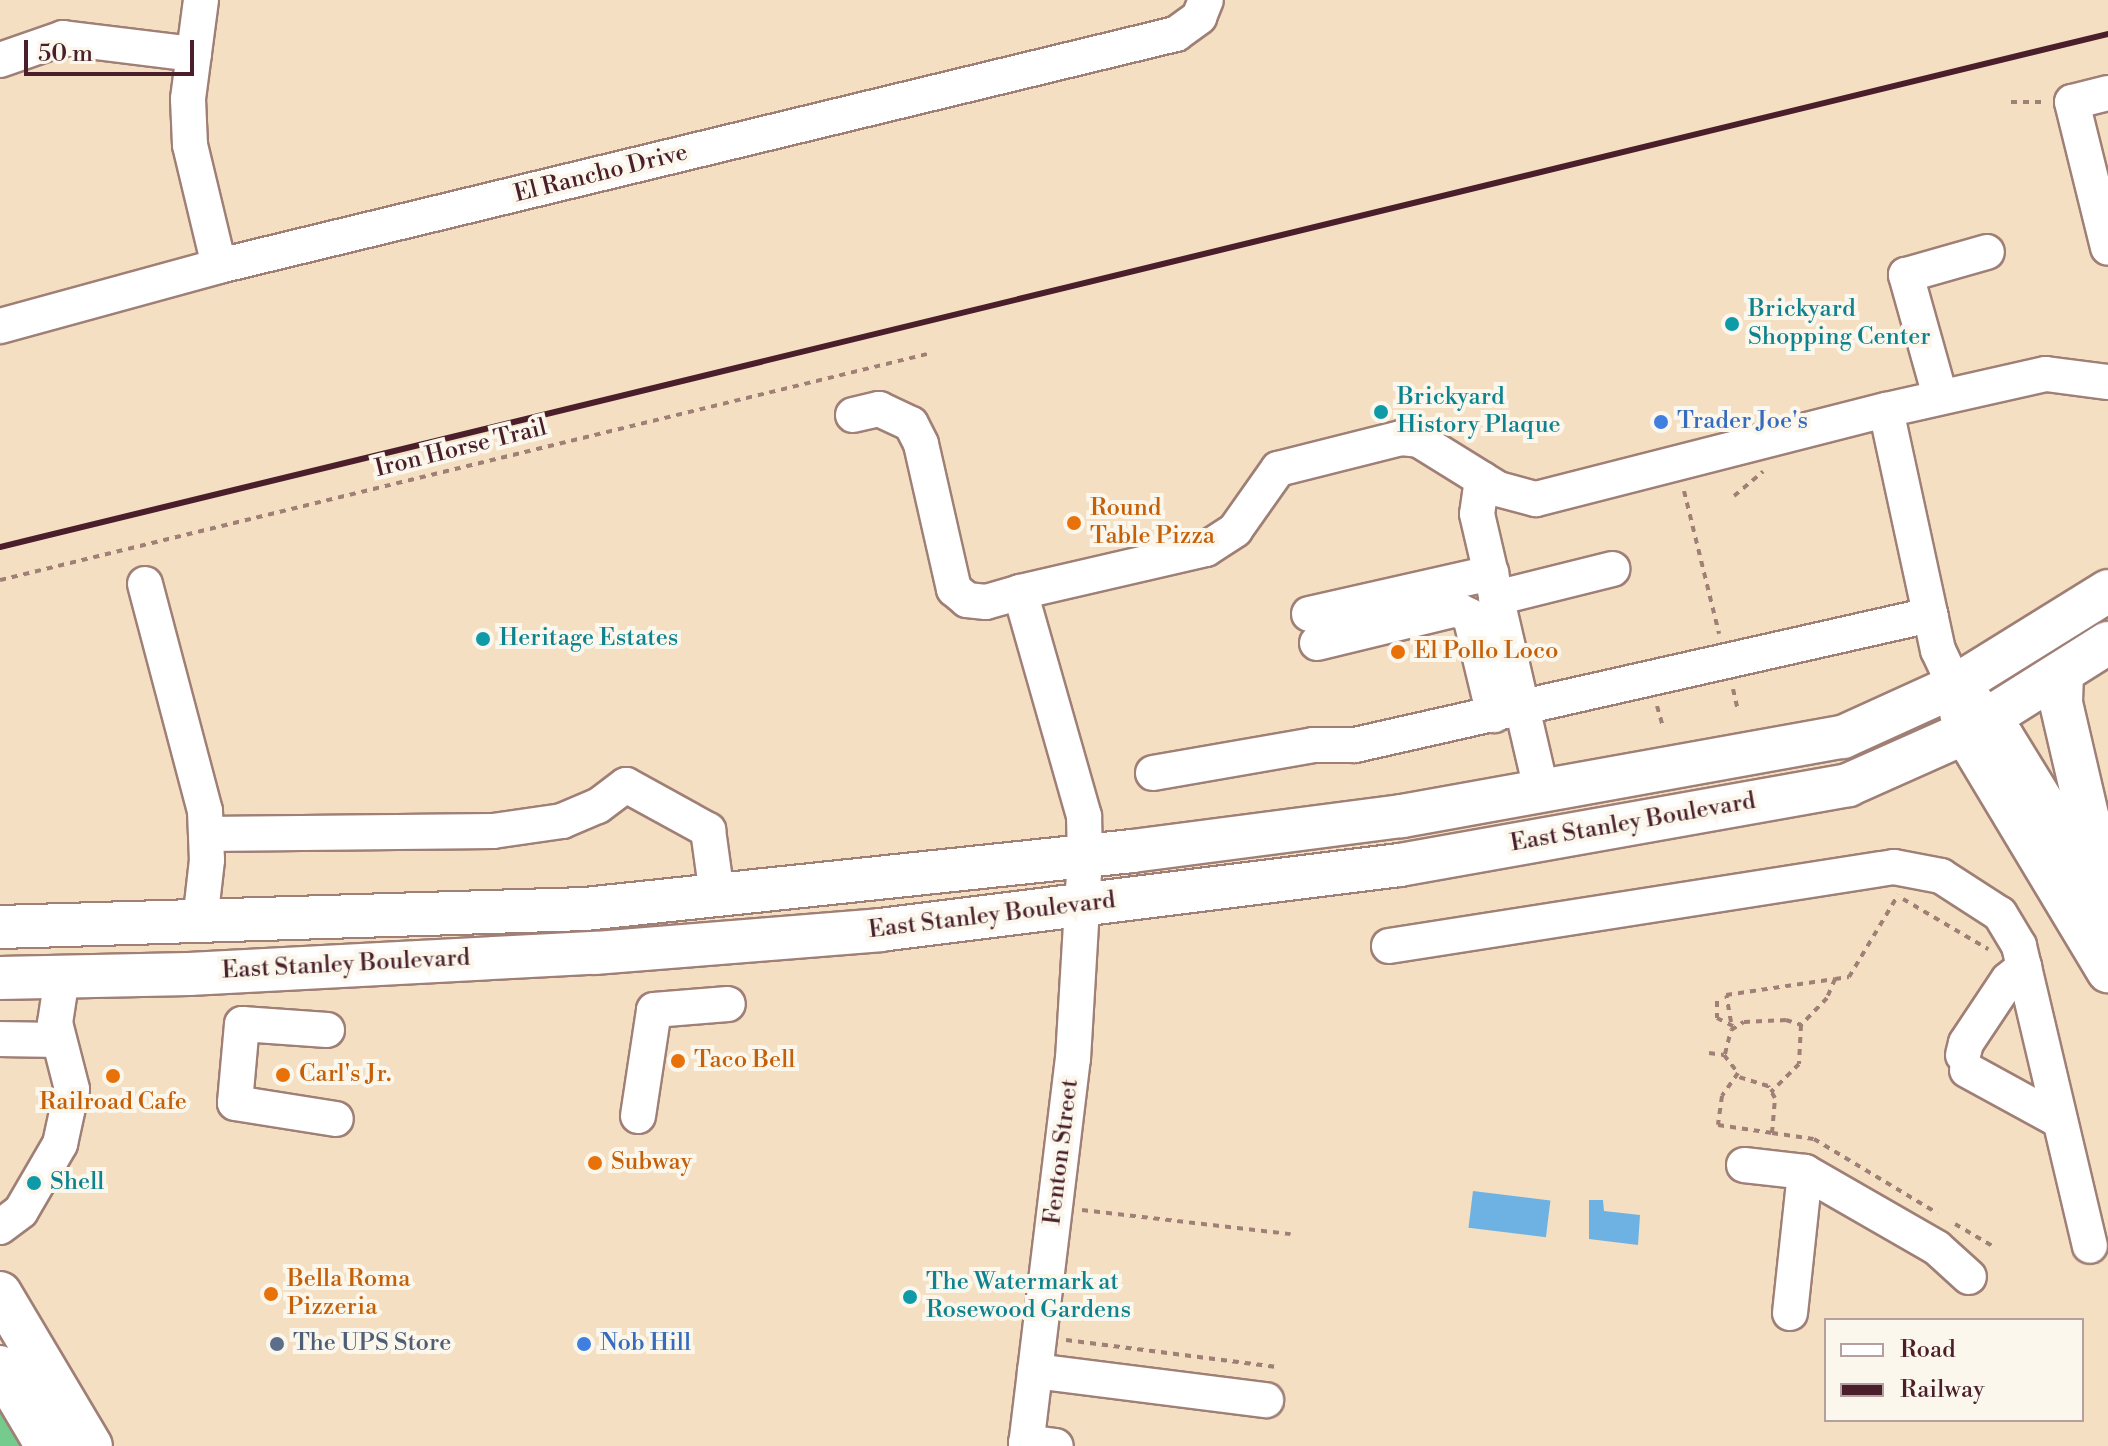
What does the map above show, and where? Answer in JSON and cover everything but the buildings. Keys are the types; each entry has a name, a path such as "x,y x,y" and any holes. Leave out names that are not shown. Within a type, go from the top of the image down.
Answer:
{"main road":[{"name":"East Stanley Boulevard","path":"0,927 546,910 1085,856 1402,816 1843,737 1955,686 2108,591"},
{"name":"East Stanley Boulevard","path":"0,978 547,954 880,930 1400,865 1848,785 1977,726 2108,643"},
{"path":"2062,673 2061,703 2088,819 2100,893"},
{"path":"1955,686 2108,971"},
{"path":"1977,726 2100,893"},
{"path":"0,1293 91,1446"},
{"path":"0,1367 47,1446"}],"street":[{"path":"201,0 194,54 190,145 219,266"},
{"name":"El Rancho Drive","path":"0,326 219,266 1176,34 1203,8"},
{"path":"0,60 63,38 194,54"},
{"path":"2108,93 2072,102 2097,158 2108,248"},
{"path":"1940,396 1906,275 1987,252"},
{"path":"853,415 879,409 911,424 921,444 954,589 967,600 986,602 1206,549 1235,530 1278,469 1401,438 1419,440 1482,479 1536,499 1940,396 2046,374 2108,382"},
{"path":"1886,410 1930,615 1955,686"},
{"path":"1482,479 1477,514 1494,586 1508,712"},
{"path":"1541,790 1470,616 1456,609 1313,628 1494,586 1612,569"},
{"path":"145,584 205,811 200,921"},
{"name":"Fenton Street","path":"1020,592 1084,816 1085,856 1079,906 1073,1059 1035,1371 1036,1445"},
{"path":"1153,773 1313,745 1355,745 1930,615"},
{"path":"206,834 493,831 562,821 626,785 708,830 717,895"},
{"path":"1389,946 1894,867 1941,876 1976,894 2000,914 2019,946 2008,980 1966,1043 1965,1062 2060,1121"},
{"path":"546,910 547,954"},
{"path":"2012,962 2060,1121 2090,1246"},
{"path":"0,1227 21,1211 60,1144 72,1089 55,1023 62,977"},
{"path":"638,1116 654,1010 728,1004"},
{"path":"327,1030 242,1024 235,1103 336,1119"},
{"path":"0,1039 60,1048"},
{"path":"1744,1165 1805,1172 1937,1248 1969,1277"},
{"path":"1790,1313 1805,1172"},
{"path":"1035,1371 1266,1400"}],"path":[{"path":"2011,102 2072,102"},
{"name":"Iron Horse Trail","path":"0,580 931,353"},
{"path":"1682,482 1722,644"},
{"path":"1736,702 1738,710"},
{"path":"1660,715 1662,724"},
{"path":"1891,891 2012,962"},
{"path":"1738,1077 1724,1055 1733,1025 1726,995 1849,977 1898,895"},
{"path":"1771,1092 1750,1077 1738,1077 1722,1096 1718,1125 1772,1133 1771,1092 1799,1064 1801,1025 1827,998 1835,979"},
{"path":"1717,1001 1717,1018 1733,1025 1768,1019 1801,1025"},
{"path":"1709,1053 1724,1055"},
{"path":"1082,1210 1291,1234"},
{"path":"1066,1340 1278,1367"}],"green space":[{"path":"0,1406 24,1446 0,1446"}],"water":[{"path":"1473,1191 1550,1201 1546,1237 1468,1228"},
{"path":"1589,1200 1603,1200 1604,1211 1640,1215 1638,1245 1589,1239"}],"railway":[{"path":"0,547 2108,34"}],"place":[{"name":"Brickyard Shopping Center","path":"1732,324"},
{"name":"Brickyard History Plaque","path":"1381,412"},
{"name":"Trader Joe's","path":"1661,422"},
{"name":"Round Table Pizza","path":"1074,523"},
{"name":"Heritage Estates","path":"483,639"},
{"name":"El Pollo Loco","path":"1398,652"},
{"name":"Taco Bell","path":"678,1061"},
{"name":"Carl's Jr.","path":"283,1075"},
{"name":"Railroad Cafe","path":"113,1076"},
{"name":"Subway","path":"595,1163"},
{"name":"Shell","path":"34,1183"},
{"name":"Bella Roma Pizzeria","path":"271,1294"},
{"name":"The Watermark at Rosewood Gardens","path":"910,1297"},
{"name":"The UPS Store","path":"277,1344"},
{"name":"Nob Hill","path":"584,1344"}]}
